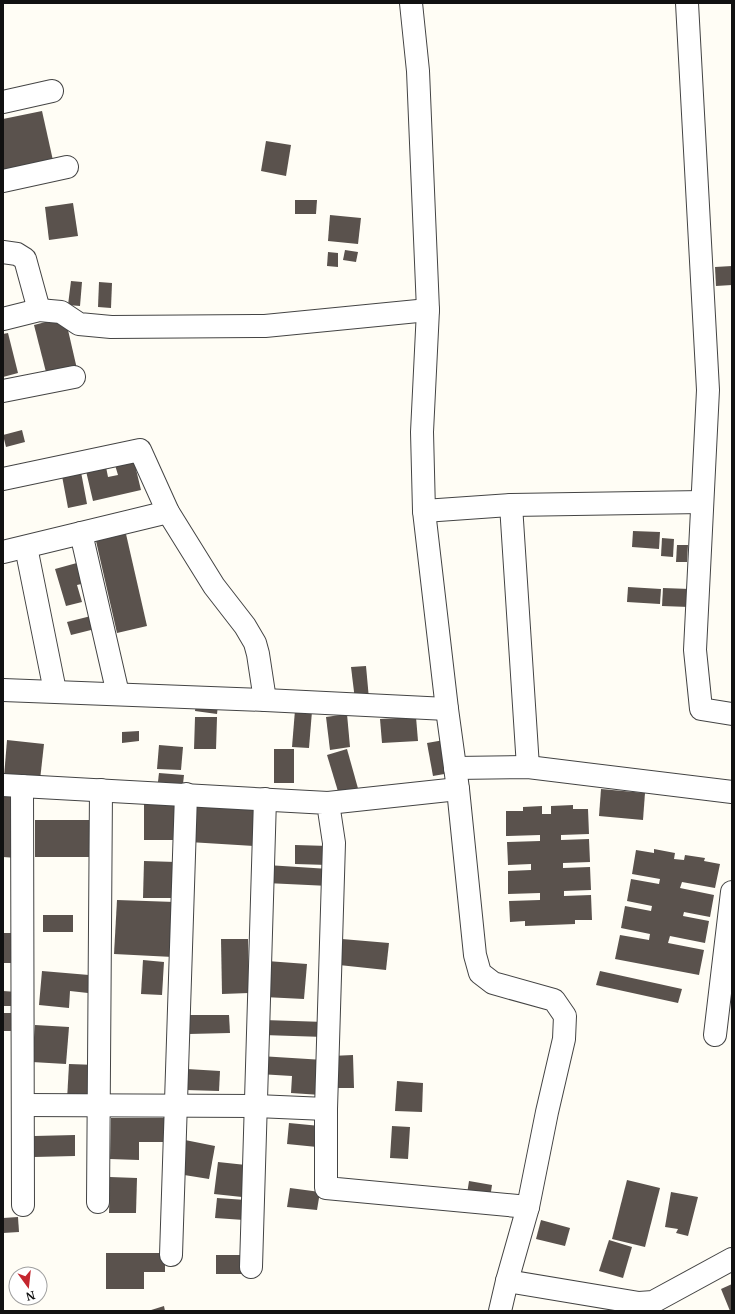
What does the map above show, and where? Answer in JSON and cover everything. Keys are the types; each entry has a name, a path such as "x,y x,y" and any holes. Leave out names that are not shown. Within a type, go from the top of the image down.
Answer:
{"street":[{"path":"411,3 418,71 428,310 422,432 424,511 447,708 457,779 475,955 480,973 493,983 554,1000 564,1016 564,1039 528,1207 500,1311"},
{"path":"687,3 708,390 695,650 701,709 732,714"},
{"path":"3,102 52,91"},
{"path":"3,181 67,167"},
{"path":"3,252 17,254 25,259 39,310"},
{"path":"3,318 39,310 61,312 79,324 111,327 265,326 428,310"},
{"path":"3,391 74,377"},
{"path":"3,478 140,450 168,512 214,586 245,626 255,643 265,700"},
{"path":"424,511 511,505 702,502"},
{"path":"511,505 528,767"},
{"path":"3,552 168,512"},
{"path":"82,533 118,694"},
{"path":"26,547 55,691"},
{"path":"3,690 447,708"},
{"path":"24,1205 23,1105 13,786 328,802 528,767 732,792"},
{"path":"98,1202 101,790"},
{"path":"171,1255 186,794"},
{"path":"251,1267 265,799"},
{"path":"328,802 334,843 326,1109 326,1188 528,1207"},
{"path":"715,1035 732,892"},
{"path":"23,1105 256,1106 326,1109"},
{"path":"507,1281 646,1303 653,1302 732,1259"}],"building":[{"path":"42,111 54,165 3,176 3,119"},
{"path":"266,141 291,145 286,176 261,171"},
{"path":"295,200 317,200 316,214 295,214"},
{"path":"73,203 78,236 49,240 45,207"},
{"path":"330,215 361,218 358,244 328,241"},
{"path":"345,250 358,252 356,262 343,260"},
{"path":"328,252 338,253 338,267 327,266"},
{"path":"732,266 732,285 716,286 715,267"},
{"path":"71,281 82,282 80,306 68,305"},
{"path":"99,282 112,283 111,308 98,307"},
{"path":"65,317 77,369 47,376 34,325"},
{"path":"8,333 18,373 3,377 3,334"},
{"path":"22,430 25,442 6,447 3,435"},
{"path":"134,461 141,490 93,501 86,471 106,467 108,477 118,475 115,465"},
{"path":"81,472 87,504 68,508 62,476"},
{"path":"633,531 660,532 659,549 632,547"},
{"path":"126,534 147,626 117,633 96,541"},
{"path":"662,538 674,539 673,557 661,556"},
{"path":"677,545 688,545 687,562 676,562"},
{"path":"84,561 90,582 77,585 82,602 66,606 55,569"},
{"path":"628,587 661,589 660,604 627,602"},
{"path":"663,588 690,589 689,607 662,606"},
{"path":"95,615 99,628 71,635 67,622"},
{"path":"366,666 369,699 355,700 351,667"},
{"path":"196,702 218,705 217,714 195,711"},
{"path":"295,710 312,711 309,748 292,747"},
{"path":"347,714 350,747 330,750 326,717"},
{"path":"195,717 217,717 216,749 194,749"},
{"path":"416,717 418,741 382,743 380,719"},
{"path":"139,731 139,741 122,743 122,732"},
{"path":"7,740 44,744 40,780 4,777"},
{"path":"444,740 450,773 433,776 427,743"},
{"path":"159,745 183,747 181,770 157,769"},
{"path":"274,749 294,749 294,783 274,783"},
{"path":"347,749 359,792 340,798 327,755"},
{"path":"159,773 184,775 182,793 157,790"},
{"path":"601,789 645,793 643,820 599,816"},
{"path":"19,795 17,858 3,857 3,796"},
{"path":"144,801 178,802 177,840 144,840"},
{"path":"192,804 257,808 254,846 189,842"},
{"path":"573,805 573,809 588,809 589,834 561,835 561,840 589,839 590,862 563,863 563,868 590,867 591,890 564,891 564,896 591,895 592,920 575,920 575,924 525,926 525,921 510,922 509,901 540,900 540,893 508,894 508,871 531,870 531,864 508,865 507,842 540,841 540,835 506,836 506,811 523,811 523,807 542,806 542,814 551,814 551,806"},
{"path":"35,820 94,820 94,857 35,857"},
{"path":"295,845 329,846 328,865 295,864"},
{"path":"654,849 675,853 674,859 684,860 685,855 705,858 704,861 720,864 715,888 682,882 680,888 714,895 710,917 684,912 683,916 709,921 705,943 670,936 668,943 704,950 699,975 615,959 620,935 649,940 650,934 621,928 625,906 651,911 652,906 627,901 631,879 659,884 660,879 632,874 636,850 654,853"},
{"path":"144,861 176,862 175,898 143,898"},
{"path":"267,865 329,869 329,886 266,883"},
{"path":"117,900 175,902 173,957 114,954"},
{"path":"43,915 73,915 73,932 43,932"},
{"path":"3,933 20,933 19,963 3,963"},
{"path":"221,939 248,939 249,993 222,994"},
{"path":"342,939 389,943 386,970 339,965"},
{"path":"143,960 164,962 162,995 141,994"},
{"path":"267,961 307,964 304,999 264,997"},
{"path":"42,971 89,975 88,993 70,991 69,1008 39,1005"},
{"path":"600,971 682,989 678,1003 596,985"},
{"path":"3,991 17,992 16,1006 3,1006"},
{"path":"3,1013 17,1013 16,1031 3,1031"},
{"path":"189,1015 229,1015 230,1033 189,1034"},
{"path":"264,1020 325,1022 324,1037 263,1035"},
{"path":"35,1025 69,1027 66,1064 32,1062"},
{"path":"353,1055 354,1088 331,1088 331,1056"},
{"path":"260,1056 324,1060 321,1095 291,1093 292,1076 259,1074"},
{"path":"69,1064 97,1065 95,1102 67,1100"},
{"path":"187,1069 220,1071 219,1091 186,1090"},
{"path":"397,1081 423,1083 422,1112 395,1111"},
{"path":"111,1118 171,1118 171,1142 139,1142 139,1160 110,1159"},
{"path":"289,1123 320,1126 317,1147 287,1144"},
{"path":"392,1126 410,1127 408,1159 390,1158"},
{"path":"75,1135 75,1156 34,1157 34,1136"},
{"path":"185,1140 215,1146 209,1179 178,1174"},
{"path":"218,1162 246,1165 242,1197 214,1194"},
{"path":"110,1177 137,1178 136,1213 109,1213"},
{"path":"627,1180 660,1188 645,1247 612,1239"},
{"path":"469,1181 492,1185 490,1198 467,1194"},
{"path":"290,1188 320,1192 317,1210 287,1207"},
{"path":"671,1192 698,1197 688,1236 676,1233 678,1229 665,1227"},
{"path":"217,1198 246,1200 244,1220 215,1218"},
{"path":"18,1217 19,1232 3,1233 3,1218"},
{"path":"541,1220 570,1228 565,1246 536,1239"},
{"path":"609,1240 632,1247 623,1278 599,1271"},
{"path":"106,1253 165,1253 165,1272 144,1272 144,1289 106,1289"},
{"path":"216,1255 242,1255 242,1274 216,1274"},
{"path":"732,1284 732,1311 730,1311 721,1289"},
{"path":"164,1306 165,1311 148,1311"}]}
